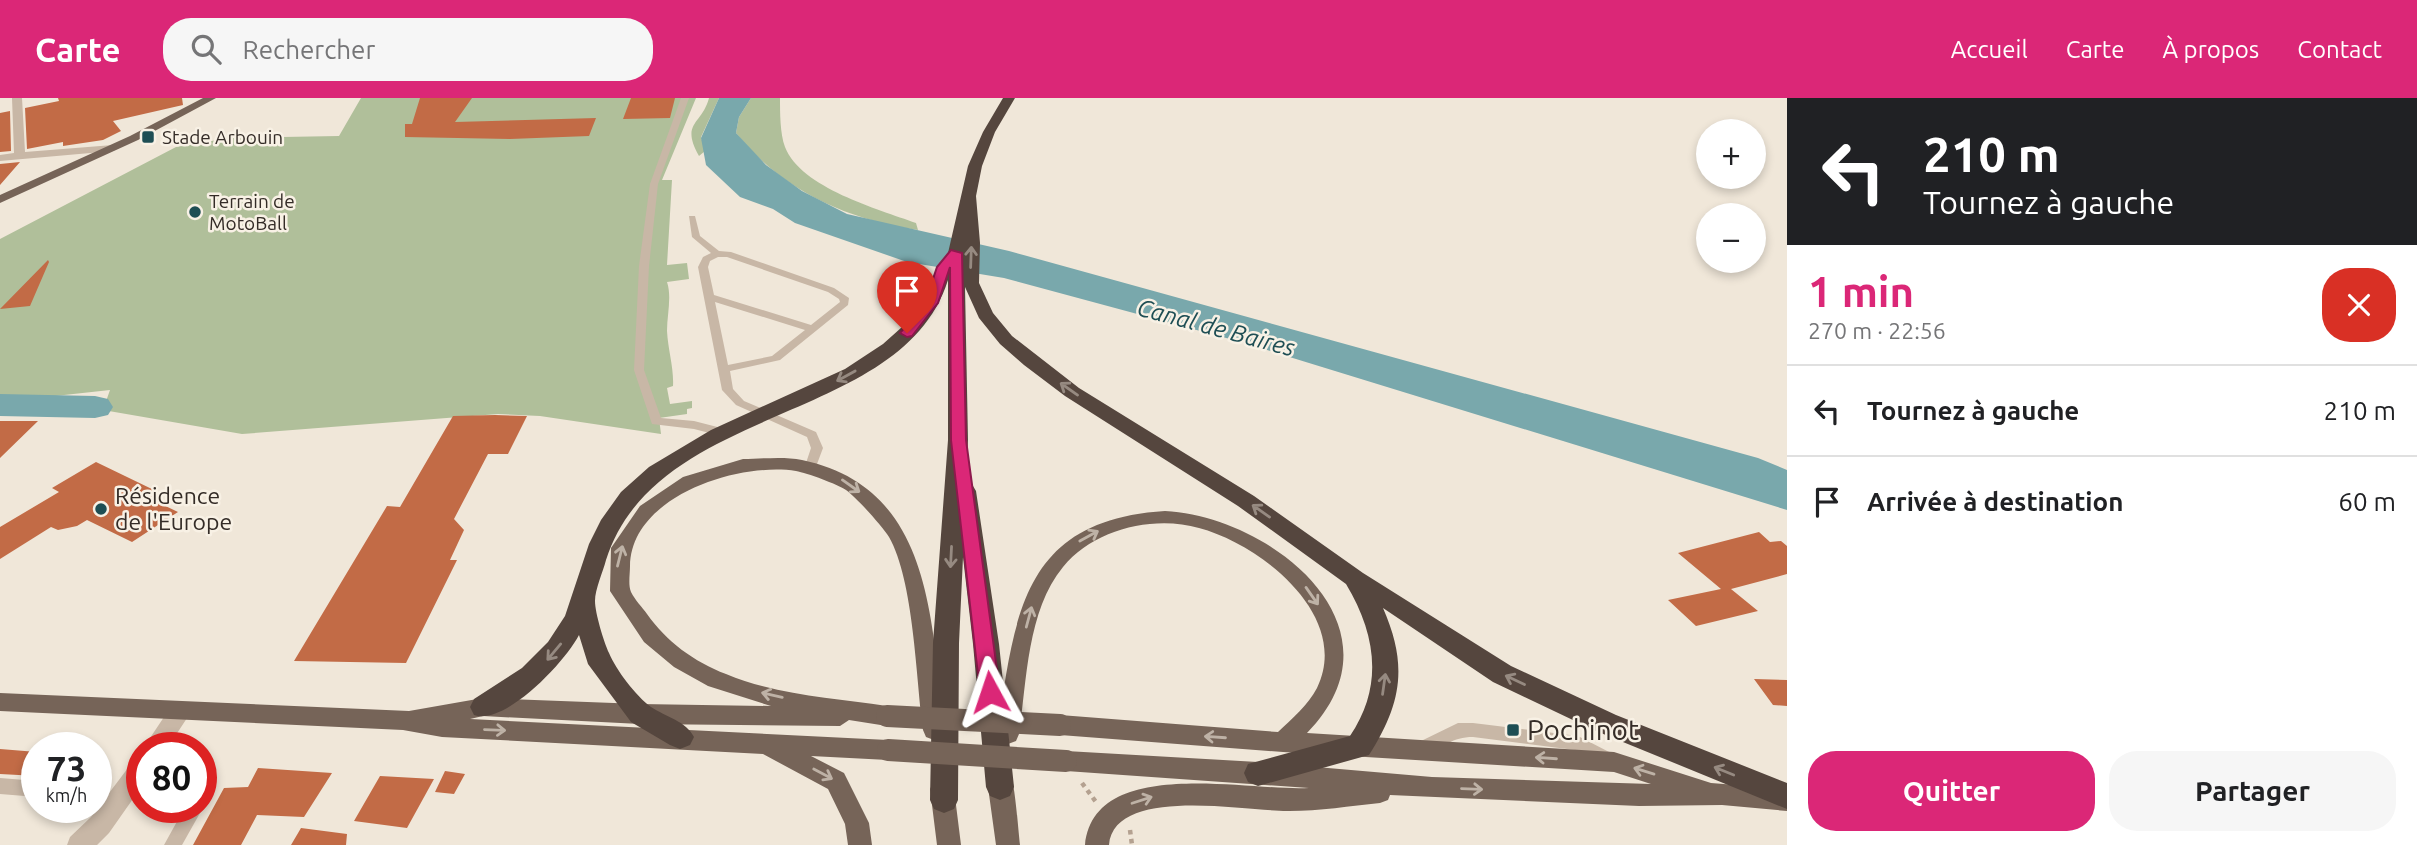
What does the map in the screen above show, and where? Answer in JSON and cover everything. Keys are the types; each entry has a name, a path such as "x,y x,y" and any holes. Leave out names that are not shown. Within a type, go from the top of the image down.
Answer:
{"highway":[{"path":"483,707 518,688 558,650 583,601 595,555 614,517 629,497 664,466 725,433 828,386 883,353 907,333 956,280 965,231 968,192 989,132 1009,98"},
{"path":"944,800 946,643 958,440 956,253 965,231"},
{"path":"956,280 1006,340 1072,392 1246,501 1354,578 1503,674 1606,723 1787,798"},
{"path":"958,440 986,644 1000,787"},
{"path":"1258,773 1359,746 1377,719 1386,677 1383,637 1354,578"},
{"path":"583,601 597,657 640,714 680,737"}],"main road":[{"path":"0,199 113,148 211,98"},
{"path":"887,716 775,696 717,680 669,653 640,627 627,609 620,591 617,569 623,544 634,523 670,491 690,479 737,465 773,462 810,468 841,479 876,506 894,529 918,592 949,845"},
{"path":"1008,845 1000,787 1021,652 1031,610 1042,584 1057,560 1075,543 1097,531 1150,518 1201,522 1256,546 1292,572 1317,601 1328,620 1335,648 1331,680 1313,714 1283,742"},
{"path":"0,702 403,720 442,727 762,742 1258,773 1432,788 1639,795 1722,794 1787,798"},
{"path":"403,720 483,707 640,714 887,716 1060,725 1283,742 1614,762 1722,794"},
{"path":"762,742 836,781 857,823 860,845"},
{"path":"1097,845 1100,829 1116,812 1136,802 1162,795 1280,800 1432,788"}],"street":[{"path":"17,98 20,156"},
{"path":"0,158 113,148"},
{"path":"75,151 96,156"},
{"path":"166,732 180,712"},
{"path":"79,845 100,825 126,789"}],"lane":[{"path":"685,98 654,184 643,266 639,370 656,421 694,425 725,433"},
{"path":"692,218 696,237 717,254"},
{"path":"724,369 776,358 845,303 844,298 831,290 728,254 717,254 706,259 704,267 709,297 728,390 740,403 811,435 817,448 810,468"},
{"path":"709,297 813,329"},
{"path":"0,786 21,788"},
{"path":"173,845 185,823"}],"path":[{"path":"1130,830 1132,845"},
{"path":"1122,834 1132,845"}],"green space":[{"path":"361,98 696,98 662,180 672,180 667,265 687,263 689,279 667,282 667,331 673,386 667,388 670,404 692,401 692,408 687,409 687,414 659,418 661,434 540,416 498,414 242,434 103,410 110,390 0,402 0,239 176,147 229,138 339,136"},
{"path":"709,98 719,98 701,137 705,151 699,156 692,130"},
{"path":"751,98 780,98 781,129 785,147 807,174 862,204 916,223 918,230 841,210 795,186 774,171 736,133 739,117"}],"water":[{"name":"Canal de Baires","path":"719,98 751,98 739,117 736,133 766,165 802,191 847,214 1009,251 1758,458 1787,470 1787,510 1241,342 1004,278 907,262 795,223 773,209 740,197 706,165 701,138"}],"building":[{"path":"58,98 182,98 183,105 113,121 121,131 103,140 63,146 63,142 27,149 25,108 59,101"},
{"path":"420,98 472,98 455,122 596,118 589,136 510,139 405,137 405,124 412,124"},
{"path":"631,98 675,98 670,118 623,119"},
{"path":"10,111 11,151 0,152 0,113"},
{"path":"20,162 0,185 0,164"},
{"path":"48,260 30,306 0,309"},
{"path":"453,416 527,416 508,454 488,454 454,519 464,530 450,560 457,560 406,663 294,661 387,506 400,507"},
{"path":"0,421 38,421 0,458"},
{"name":"Résidence de l'Europe","path":"96,462 156,491 155,501 178,512 132,542 87,520 77,526 58,530 51,527 0,559 0,527 59,492 52,488"},
{"path":"1759,532 1770,542 1781,541 1787,546 1787,574 1731,589 1758,611 1696,626 1668,600 1721,589 1678,553"},
{"path":"1754,679 1787,680 1787,706 1773,705"},
{"path":"0,749 21,751 21,775 0,774"},
{"path":"258,768 332,773 304,817 257,815 241,845 193,845 205,823 217,823 217,801 224,788 248,787"},
{"path":"445,771 465,774 454,794 435,792"},
{"path":"380,776 434,779 407,828 354,821"},
{"path":"301,828 347,834 346,845 291,845"}],"waterway":[{"path":"0,405 95,407"}],"place":[{"name":"Stade Arbouin","path":"148,137"},
{"name":"Terrain de MotoBall","path":"195,212"},
{"name":"Résidence de l'Europe","path":"101,509"},
{"name":"Pochinot","path":"1513,730"}],"route":[{"path":"907,333 932,303 943,267 956,253 954,280 958,440 990,692"}]}
